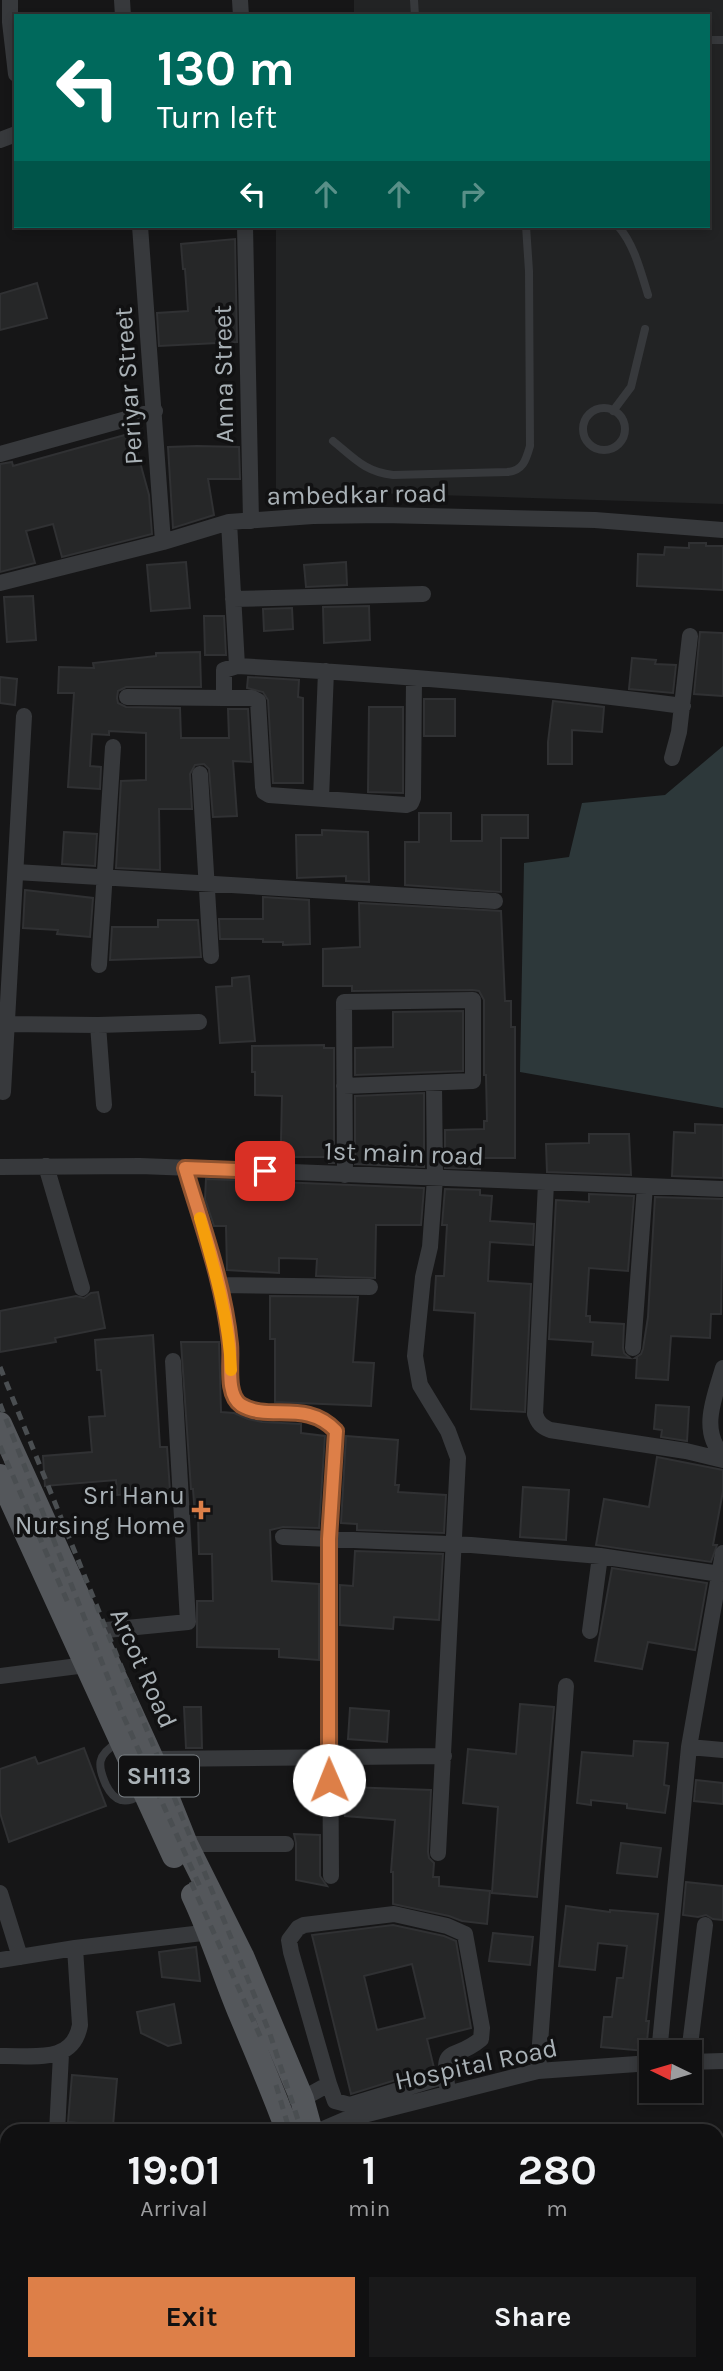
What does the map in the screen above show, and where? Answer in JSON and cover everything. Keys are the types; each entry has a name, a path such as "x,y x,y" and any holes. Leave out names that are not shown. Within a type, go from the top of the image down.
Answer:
{"main road":[{"name":"Arcot Road","path":"0,1424 26,1507 86,1665 120,1741 143,1764 145,1794 211,1933 285,2124"},
{"name":"Arcot Road","path":"0,1476 26,1507 50,1521 96,1631 143,1764 242,1956 301,2095 310,2124"},
{"path":"277,2104 301,2095"}],"street":[{"path":"10,0 14,57"},
{"name":"Periyar Street","path":"140,228 163,542"},
{"name":"Anna Street","path":"245,228 251,521"},
{"path":"0,454 155,411"},
{"name":"ambedkar road","path":"0,583 163,542 229,522 313,516 383,515 582,519 723,530"},
{"path":"229,522 237,666"},
{"path":"233,599 423,594"},
{"path":"672,758 683,706 690,636"},
{"path":"224,698 224,670 237,666 605,695 683,706"},
{"path":"321,799 326,671"},
{"path":"127,697 252,698 258,701 264,792 269,795 321,799 411,803 414,679"},
{"path":"3,1092 6,920 16,872 24,716"},
{"path":"99,965 113,747"},
{"path":"200,774 211,956"},
{"path":"16,872 495,901"},
{"path":"344,1086 473,1081 473,1000 344,1002 344,1086 345,1175"},
{"path":"5,1024 98,1025 198,1021"},
{"path":"98,1025 104,1105"},
{"path":"434,1083 435,1178 430,1247 423,1277 415,1356 420,1384 448,1431 458,1458 438,1853"},
{"path":"46,1166 82,1288"},
{"name":"1st main road","path":"0,1167 185,1168 723,1189"},
{"path":"185,1168 219,1285 230,1343 232,1393 239,1404 251,1409 315,1415 336,1431 329,1539 331,1876"},
{"path":"546,1183 535,1414 537,1420 541,1426 550,1430 723,1457"},
{"path":"634,1348 645,1186"},
{"path":"219,1285 370,1287"},
{"path":"96,1631 188,1622 173,1361"},
{"path":"723,1368 711,1412 710,1432 723,1457"},
{"path":"283,1537 453,1544 600,1556 720,1574"},
{"path":"660,2040 689,1747 723,1553"},
{"path":"590,1631 600,1556"},
{"path":"0,1676 86,1665"},
{"path":"538,2070 566,1686"},
{"path":"689,1747 723,1750"},
{"path":"143,1764 329,1755 444,1756"},
{"path":"186,1844 286,1844"},
{"path":"0,1892 20,1957"},
{"path":"445,2076 350,2105 335,2101 291,1952 289,1940 298,1928 394,1914 447,1926 465,1934 482,2028 481,2039 472,2047 447,2057 445,2076 448,2093"},
{"path":"691,2040 705,1925"},
{"path":"0,1960 75,1948 211,1933"},
{"path":"0,2056 61,2054 72,2046 80,2025 75,1948"},
{"path":"57,2124 61,2054"},
{"path":"702,2062 723,2062"},
{"name":"Hospital Road","path":"334,2124 538,2070 639,2064"},
{"path":"301,2095 329,2084"}],"lane":[{"path":"333,441 368,470 377,473 393,475 517,472 521,468 530,446 526,228"},
{"path":"620,228 639,266 648,295"},
{"path":"613,411 631,387 645,330"},
{"path":"598,408 613,411 624,422 622,442 610,450 595,448 583,433 586,416 598,408"},
{"path":"120,1741 102,1756 99,1769 111,1794 120,1800 134,1799 145,1794"}],"shaded area":[{"path":"354,0 723,0 723,504 276,490 276,228 710,228 710,14 354,14"},
{"path":"723,746 723,1108 520,1072 524,863 569,857 582,803 665,795"}],"building":[{"path":"235,239 237,342 159,346 157,313 188,311 181,244"},
{"path":"37,283 47,318 0,330 0,294"},
{"path":"132,433 149,495 152,534 62,557 53,524 26,531 35,563 0,572 0,464 12,462 13,466"},
{"path":"168,447 239,447 240,479 208,479 214,515 173,528"},
{"path":"689,543 723,546 723,590 637,586 638,554 664,555 665,547 689,548"},
{"path":"186,562 190,608 151,611 147,565"},
{"path":"346,562 347,585 306,587 304,565"},
{"path":"33,596 36,640 7,642 4,597"},
{"path":"369,606 370,640 324,643 323,607"},
{"path":"292,608 293,629 264,631 263,609"},
{"path":"204,616 224,616 226,655 205,655"},
{"path":"700,632 723,633 723,696 694,694"},
{"path":"200,652 201,687 126,687 118,691 118,703 126,707 180,708 181,738 229,738 228,709 248,709 251,762 233,761 237,816 213,817 209,769 204,764 195,765 190,774 192,809 159,809 160,870 116,868 121,781 146,780 146,733 109,731 109,735 92,734 90,766 101,767 100,789 68,787 74,693 58,693 59,667 94,668 93,663 156,656 156,653"},
{"path":"632,658 656,660 655,664 676,665 673,693 629,689"},
{"path":"0,677 17,679 15,705 0,703"},
{"path":"248,677 299,680 298,697 303,698 303,783 273,783 268,700 263,692 247,688"},
{"path":"424,699 455,699 455,736 424,736"},
{"path":"553,701 604,707 602,732 572,730 572,764 548,764"},
{"path":"369,707 403,707 403,793 368,792"},
{"path":"419,813 451,813 451,841 482,841 482,815 528,815 528,838 501,838 501,892 405,885 405,842 419,842"},
{"path":"322,830 368,832 369,882 346,881 346,876 297,878 296,835 322,835"},
{"path":"64,832 97,834 95,866 62,864"},
{"path":"25,890 93,898 90,937 57,934 58,930 23,928"},
{"path":"263,897 309,900 310,944 283,945 283,942 263,942 263,939 220,939 219,919 263,919"},
{"path":"359,903 501,911 505,1001 511,1001 511,1027 515,1027 515,1158 480,1158 480,1169 445,1168 445,1130 484,1129 484,1121 487,1121 484,1000 479,991 352,991 352,986 323,986 323,949 360,947"},
{"path":"158,920 198,920 201,957 110,960 112,927 158,927"},
{"path":"249,976 255,1041 220,1043 216,987 232,986 232,978"},
{"path":"463,1011 463,1071 355,1075 355,1048 393,1047 393,1012"},
{"path":"324,1045 324,1048 334,1048 334,1163 329,1163 329,1157 288,1157 288,1161 259,1160 259,1142 281,1142 282,1096 255,1095 252,1046"},
{"path":"424,1093 424,1167 355,1164 355,1096"},
{"path":"695,1124 723,1125 723,1178 672,1176 674,1132 695,1133"},
{"path":"589,1134 629,1134 631,1175 547,1172 546,1144 589,1143"},
{"path":"206,1179 424,1188 421,1225 376,1225 375,1278 316,1276 317,1259 279,1258 279,1273 227,1270 226,1226 214,1226 205,1199"},
{"path":"445,1189 480,1190 480,1195 492,1196 490,1221 534,1224 533,1245 490,1242 488,1281 531,1284 525,1412 471,1409 475,1313 434,1310 436,1276 444,1276 447,1225 442,1225"},
{"path":"589,1194 634,1196 628,1271 589,1268 586,1316 590,1316 590,1322 624,1324 623,1348 630,1358 592,1355 593,1342 549,1339 556,1200 589,1202"},
{"path":"655,1197 723,1199 721,1314 711,1314 710,1338 671,1336 668,1380 636,1378 635,1358 643,1349 648,1317"},
{"path":"98,1292 105,1328 55,1338 56,1342 0,1352 0,1311 76,1296 84,1298"},
{"path":"270,1296 358,1297 353,1362 374,1363 371,1406 275,1402 275,1339 270,1339"},
{"path":"153,1335 160,1447 167,1447 170,1491 117,1495 116,1480 45,1486 43,1456 92,1452 89,1417 105,1416 95,1340"},
{"path":"181,1342 219,1342 221,1412 234,1413 262,1422 301,1424 301,1433 325,1436 319,1528 283,1527 270,1530 272,1581 319,1584 319,1660 279,1657 279,1649 197,1647 197,1601 213,1601 212,1554 199,1554 198,1517 195,1517 191,1489"},
{"path":"656,1405 689,1407 687,1441 661,1437 662,1430 654,1429"},
{"path":"346,1436 398,1440 395,1485 399,1485 398,1492 446,1495 444,1533 357,1530 357,1524 341,1523"},
{"path":"657,1457 723,1470 723,1491 713,1545 717,1545 711,1562 596,1545 604,1499 649,1507"},
{"path":"523,1487 569,1490 566,1540 520,1537"},
{"path":"355,1551 443,1554 439,1620 394,1617 393,1629 340,1625 340,1585 353,1586"},
{"path":"612,1568 707,1583 695,1650 648,1642 642,1669 595,1661"},
{"path":"520,1704 554,1707 537,1897 492,1893 498,1807 463,1803 468,1749 516,1754"},
{"path":"184,1707 201,1707 202,1748 186,1748"},
{"path":"350,1708 389,1711 387,1742 348,1739"},
{"path":"634,1741 668,1743 664,1785 669,1786 665,1813 627,1808 627,1804 591,1800 591,1805 577,1803 582,1752 633,1756"},
{"path":"84,1748 106,1806 9,1842 0,1813 0,1769 35,1757 38,1764"},
{"path":"696,1780 723,1783 723,1804 694,1801"},
{"path":"347,1787 431,1790 428,1852 434,1863 433,1877 439,1877 439,1886 490,1891 487,1924 462,1921 393,1904 391,1872 395,1820 345,1816"},
{"path":"294,1834 320,1835 320,1876 327,1886 296,1880"},
{"path":"621,1843 661,1848 657,1877 617,1873"},
{"path":"686,1882 723,1886 723,1920 706,1915 683,1915"},
{"path":"566,1906 610,1912 658,1914 646,2021 649,2021 647,2040 639,2040 639,2050 601,2047 604,2017 612,2017 617,1978 623,1978 627,1946 598,1943 595,1970 559,1966"},
{"path":"393,1925 456,1941 471,2028 427,2039 434,2068 351,2094 312,1935","holes":["412,1964 425,2018 377,2030 364,1976"]},
{"path":"493,1933 533,1937 530,1965 489,1961"},
{"path":"196,1947 200,1981 162,1977 159,1952"},
{"path":"174,2004 181,2043 168,2046 141,2033 137,2012"},
{"path":"72,2075 117,2079 113,2124 68,2122"}],"railway":[{"path":"0,1367 270,2034 299,2124"},
{"path":"0,1404 122,1713 201,1889"},
{"path":"0,1446 68,1603"},
{"path":"191,1882 261,2038"},
{"path":"276,2085 288,2124"}],"slow traffic":[{"path":"200,1218 219,1285 230,1343 231,1370"}],"place":[{"name":"Sri Hanu Nursing Home","path":"201,1510"}],"route":[{"path":"265,1171 185,1168 219,1285 230,1343 232,1393 239,1404 251,1409 315,1415 336,1431 329,1539 329,1780"}]}
